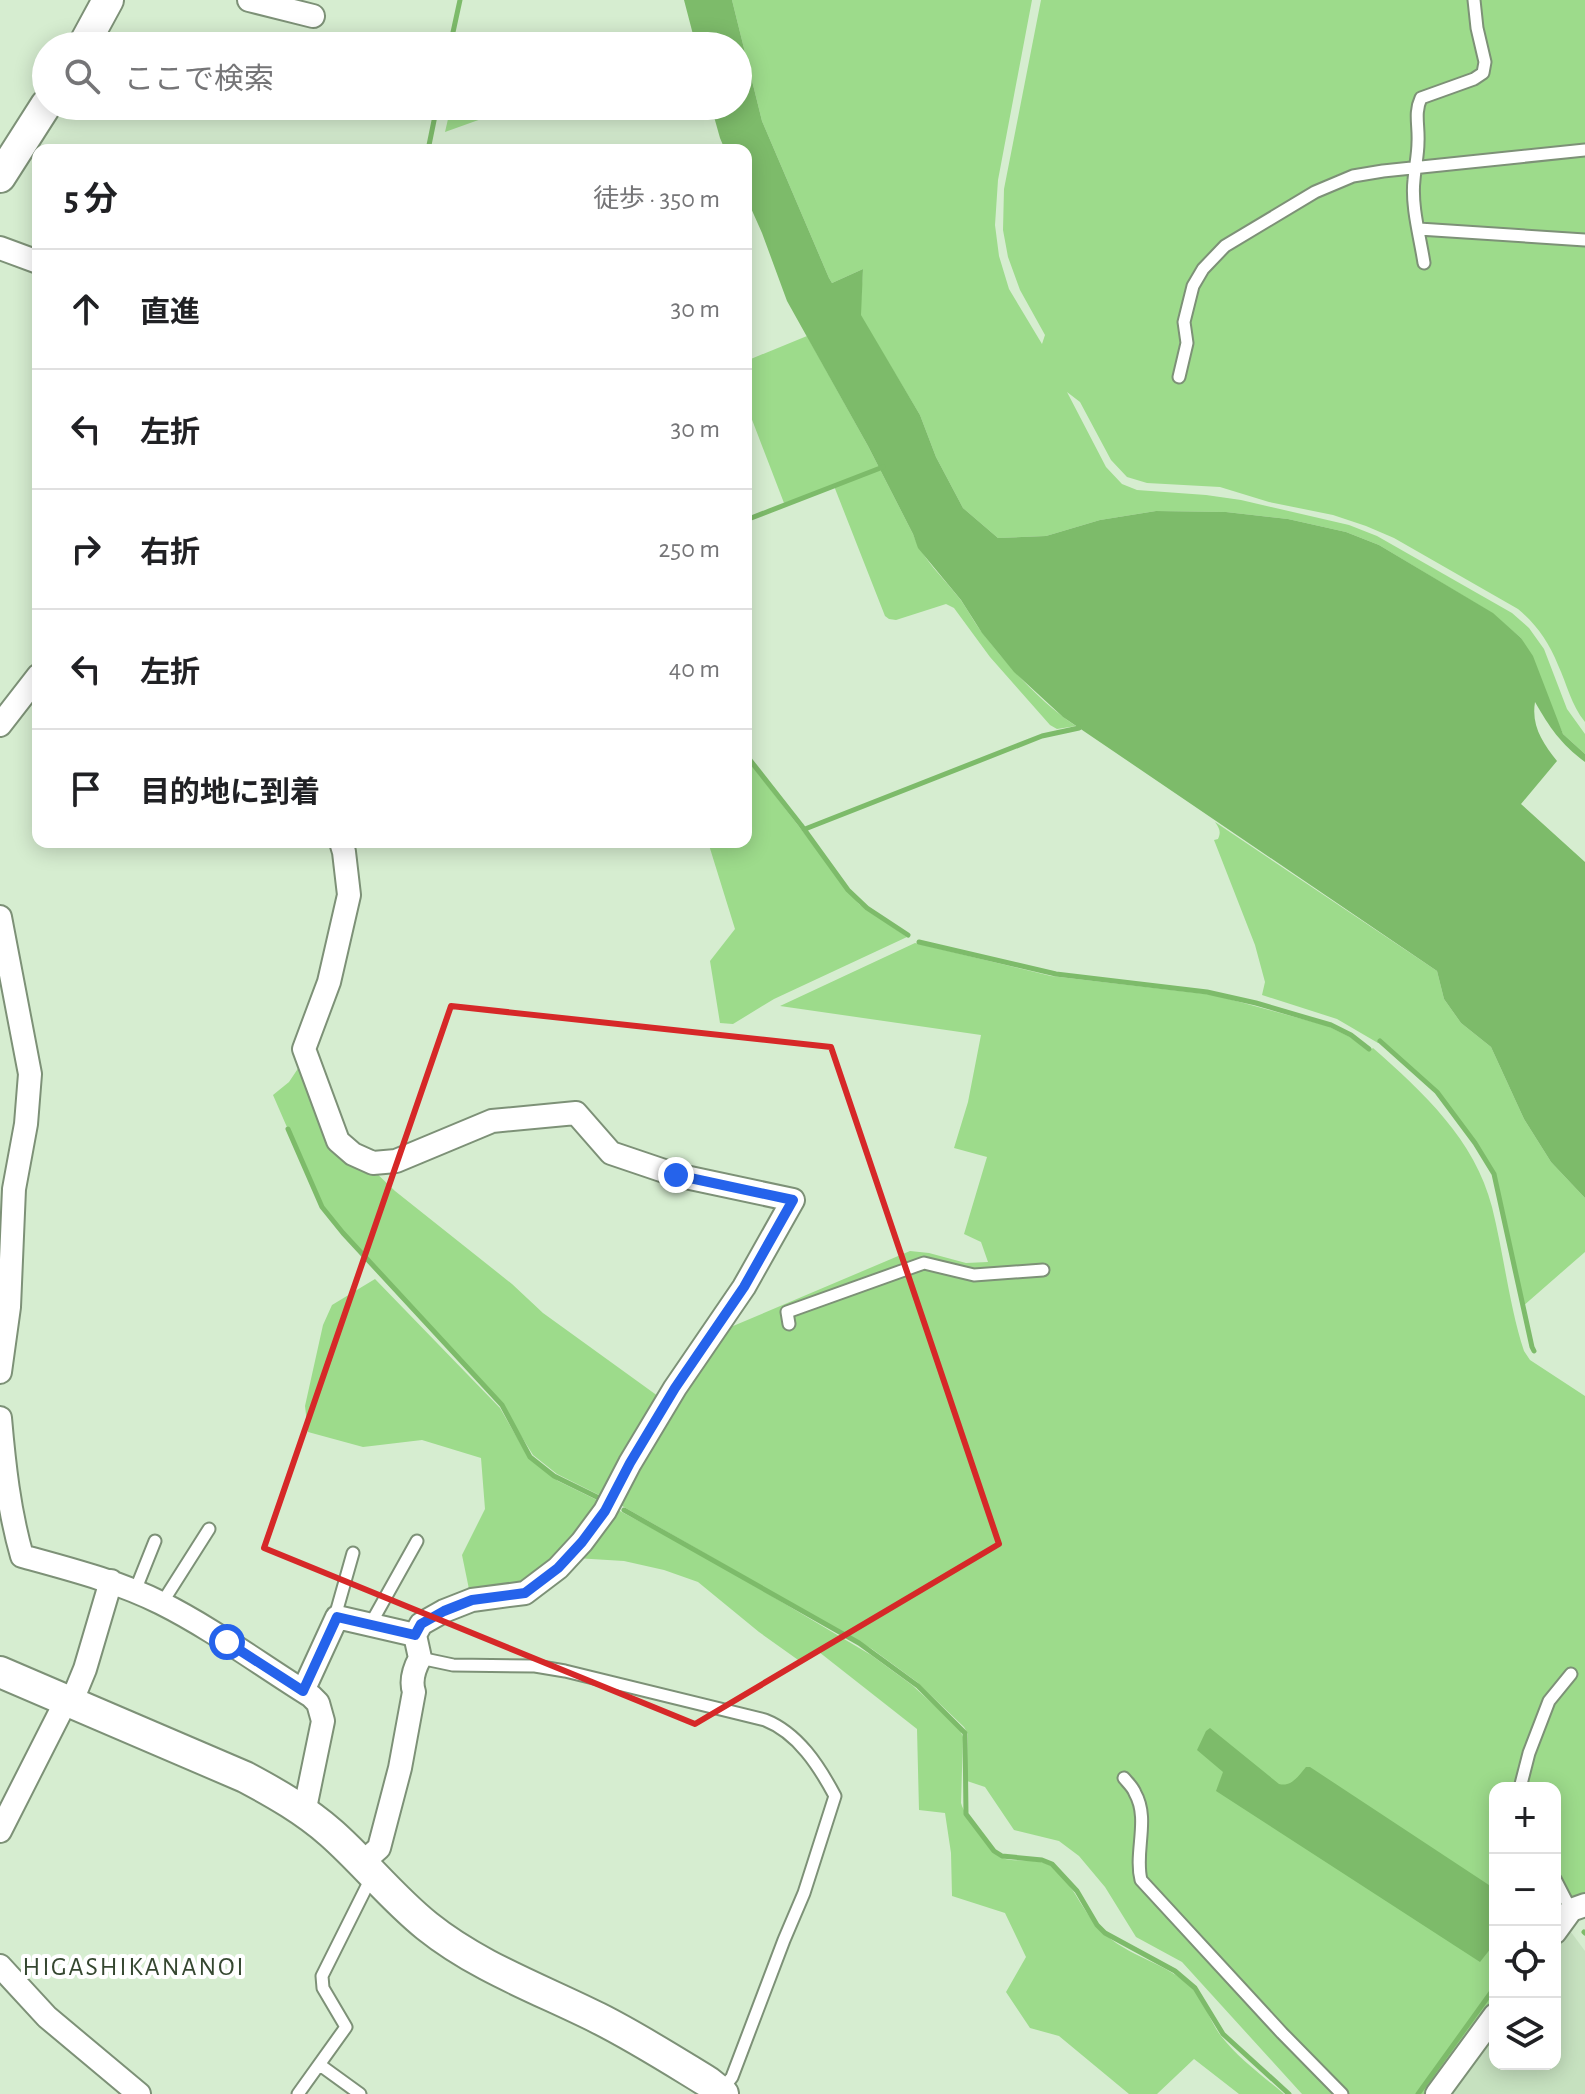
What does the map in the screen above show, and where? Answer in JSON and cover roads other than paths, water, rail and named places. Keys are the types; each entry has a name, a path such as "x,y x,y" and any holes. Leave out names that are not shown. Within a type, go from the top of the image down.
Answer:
{"street":[{"path":"91,32 108,0"},
{"path":"249,0 313,16"},
{"path":"0,177 36,120"},
{"path":"0,248 32,260"},
{"path":"0,725 32,684"},
{"path":"343,848 349,895 329,982 304,1049 338,1141 353,1154 373,1163 396,1161 492,1121 576,1113 611,1153 676,1175 793,1200 744,1287 675,1388 605,1511 582,1542 558,1568 525,1593 472,1600 421,1624 415,1635 420,1658 415,1668 414,1692 400,1768 379,1848 368,1870"},
{"path":"0,917 30,1074 26,1124 14,1189 9,1307 0,1372"},
{"path":"0,1418 3,1460 22,1556 111,1581 162,1603 201,1625 318,1703 323,1721 304,1813"},
{"path":"0,1831 85,1669 111,1581"},
{"path":"303,1691 337,1617 415,1635"},
{"path":"0,1672 245,1777 283,1797 329,1832 426,1926 492,1968 609,2024 722,2092"},
{"path":"1561,1926 1578,1908"},
{"path":"0,1966 47,2017 139,2094"},
{"path":"1437,2094 1489,2023"}],"lane":[{"path":"1424,263 1414,180 1419,138 1416,116 1421,98 1483,73 1485,62 1474,0"},
{"path":"1179,377 1187,343 1184,322 1193,286 1203,269 1225,246 1315,192 1353,176 1585,150"},
{"path":"1419,229 1585,240"},
{"path":"789,1324 787,1312 924,1263 974,1275 1043,1270"},
{"path":"162,1603 209,1529"},
{"path":"135,1591 155,1541"},
{"path":"370,1625 417,1541"},
{"path":"337,1617 353,1553"},
{"path":"420,1658 453,1665 535,1666 565,1671 765,1720 776,1724 794,1739 819,1767 835,1796 804,1893 732,2077 722,2092"},
{"path":"1522,1782 1549,1701 1571,1674"},
{"path":"1124,1778 1136,1793 1141,1814 1138,1868 1141,1880 1342,2094"},
{"path":"298,2094 346,2027 323,1988 322,1976 367,1886 368,1870"},
{"path":"1561,1887 1578,1908"},
{"path":"320,2065 360,2094"}],"waterway":[{"path":"453,32 460,0"},
{"path":"429,144 434,120"},
{"path":"752,518 883,467"},
{"path":"805,829 1042,736 1079,728"},
{"path":"752,763 848,890 867,908 908,935"},
{"path":"919,942 1056,974 1207,992 1256,1003 1331,1025 1369,1049"},
{"path":"1380,1041 1437,1092 1494,1174 1534,1351"},
{"path":"288,1129 322,1207 502,1405 530,1457 554,1476 601,1499"},
{"path":"624,1510 859,1643 918,1686 965,1733 966,1814 994,1851 1002,1856 1052,1864 1077,1891 1105,1933 1175,1971 1195,1988 1223,2034 1289,2094"},
{"path":"1418,2094 1489,1995"}],"district":[{"name":"HIGASHIKANANOI","path":"134,1967"}]}
